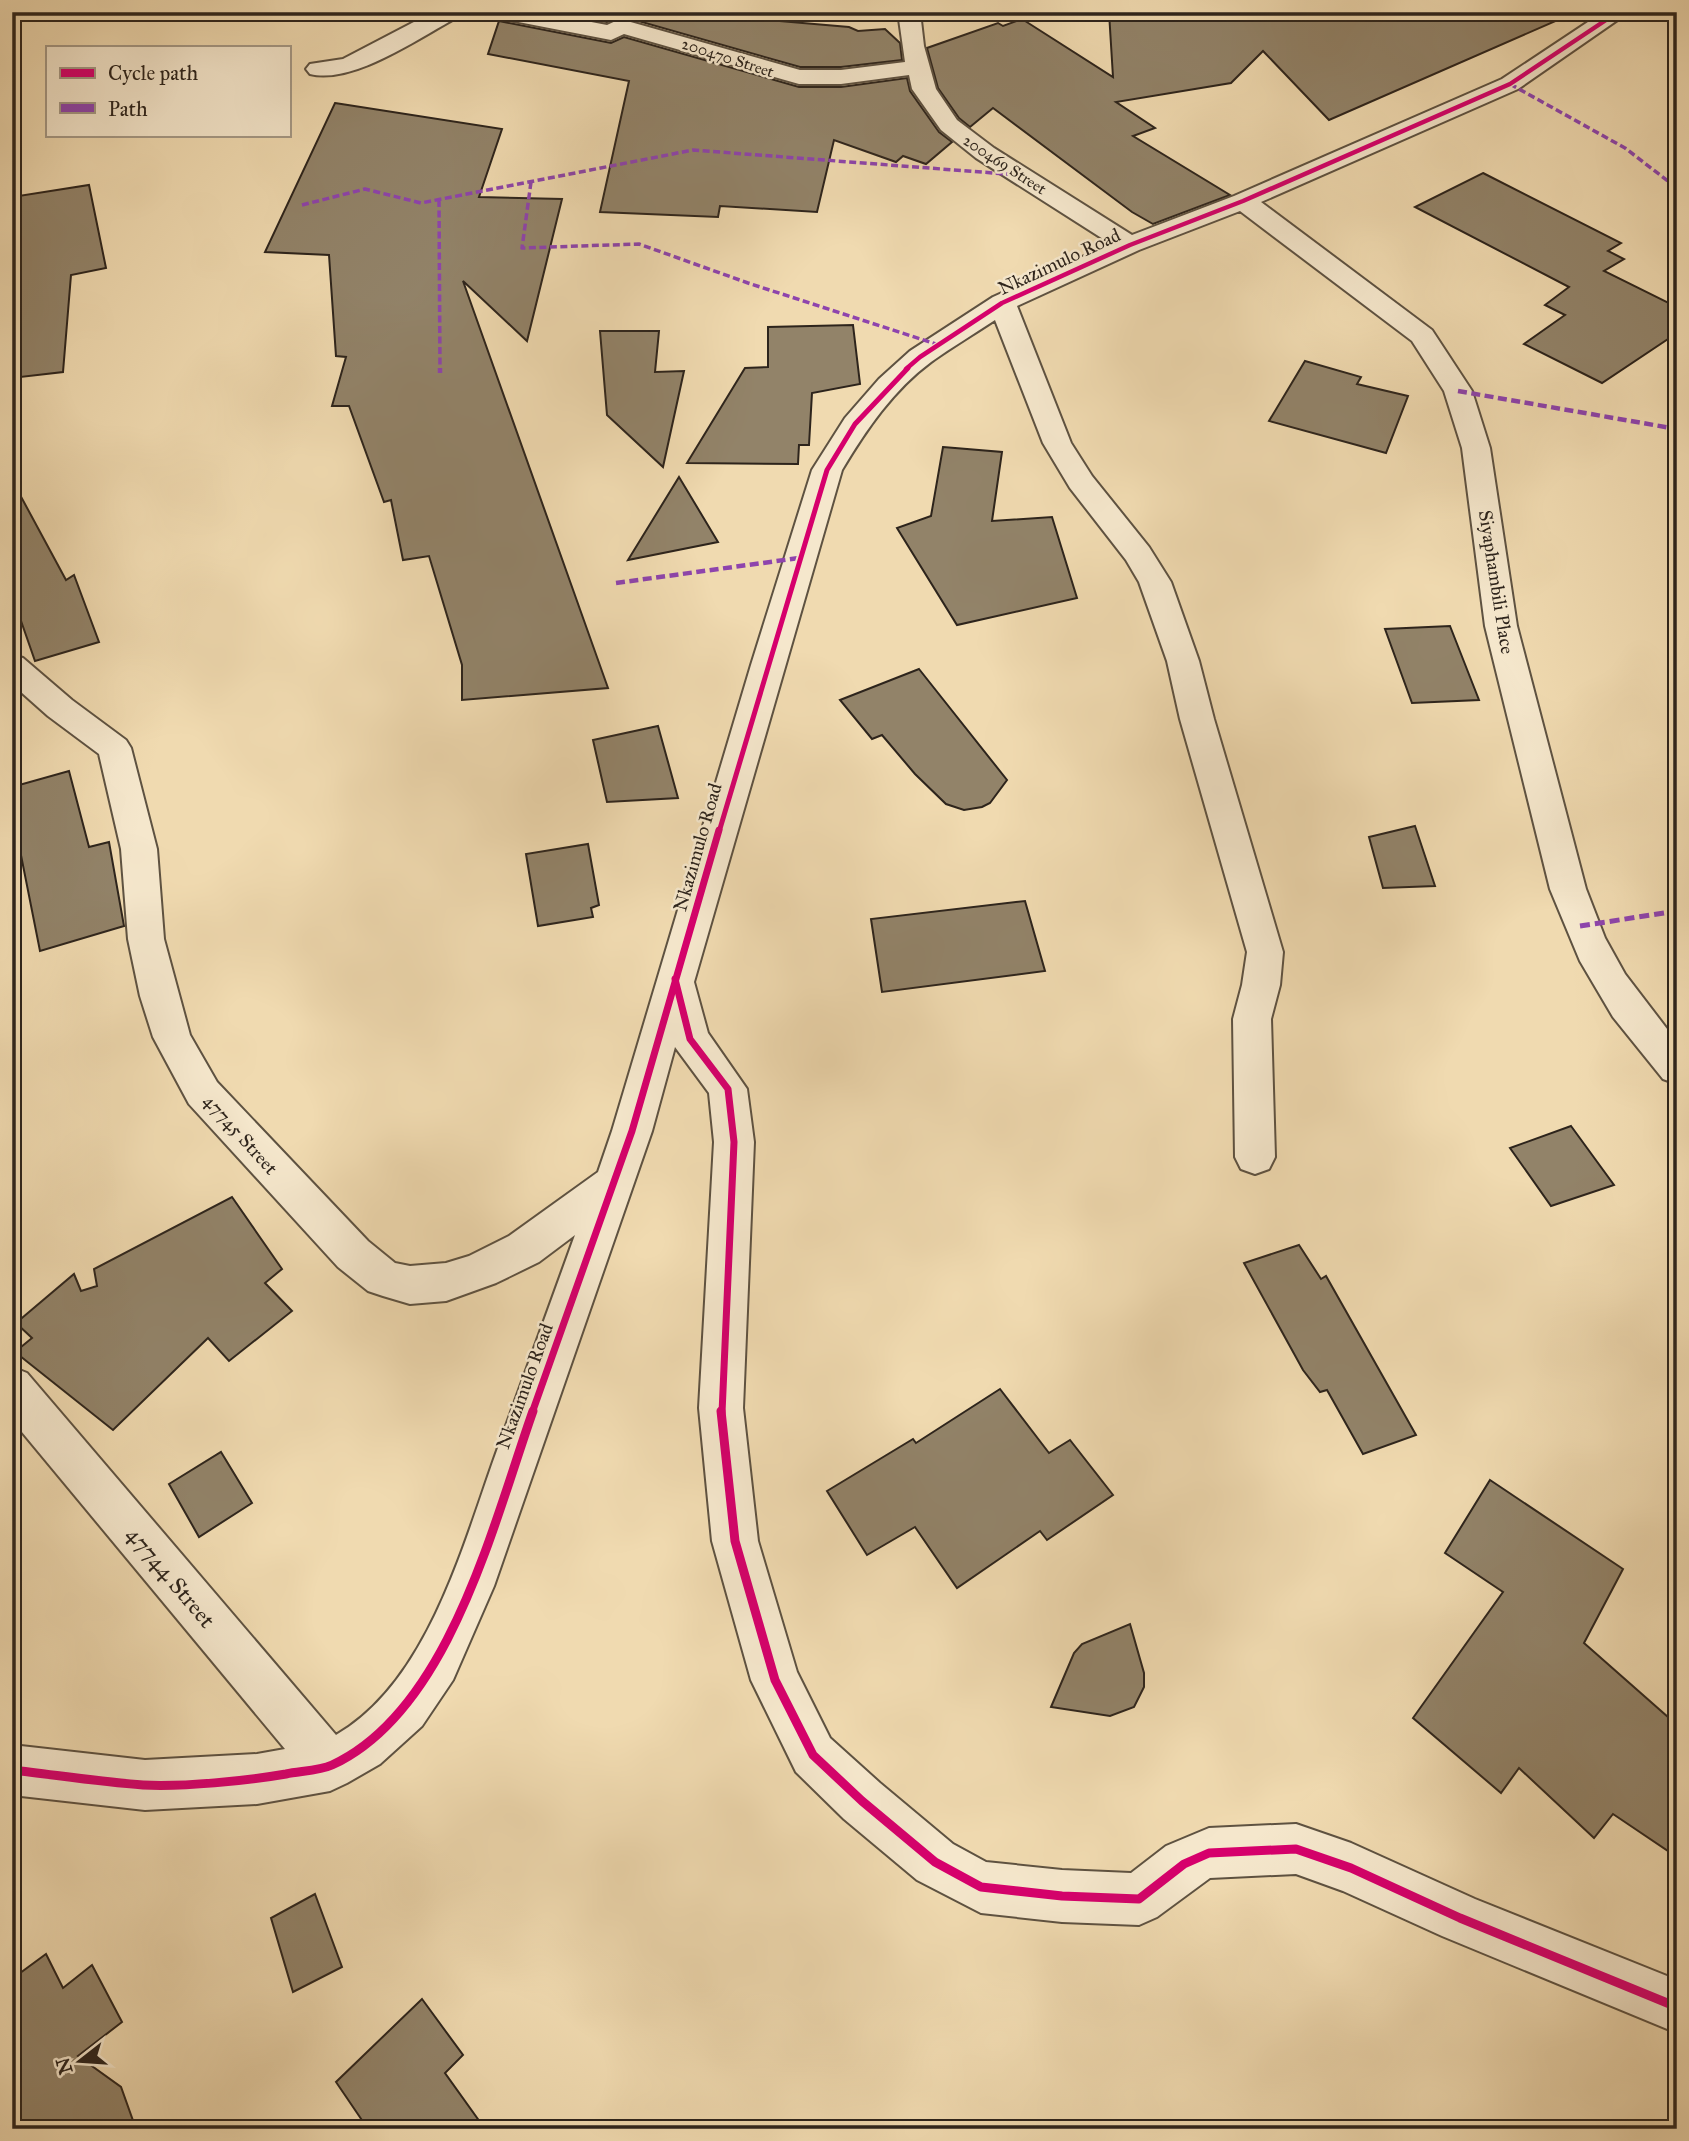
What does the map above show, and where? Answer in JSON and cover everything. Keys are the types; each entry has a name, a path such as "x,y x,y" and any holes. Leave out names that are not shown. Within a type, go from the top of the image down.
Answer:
{"street":[{"path":"318,69 349,65 450,12"},
{"name":"200470 Street","path":"503,12 611,33 620,26 799,77 841,77 918,67"},
{"name":"200469 Street","path":"909,12 918,67 929,100 964,138 1130,245"},
{"name":"Nkazimulo Road","path":"12,1770 145,1785 257,1779 330,1766 363,1747 405,1709 436,1663 471,1586 632,1131 827,470 855,424 889,385 920,357 1002,303 1130,245 1243,201 1510,84 1618,12"},
{"name":"Siyaphambili Place","path":"1243,201 1422,336 1458,391 1476,448 1501,626 1576,914 1614,988 1657,1048 1677,1068"},
{"path":"1002,303 1058,443 1080,481 1138,554 1155,582 1183,661 1197,719 1265,952 1261,985 1252,1019 1255,1157"},
{"name":"47745 Street","path":"12,666 114,748 139,849 146,939 159,996 172,1037 203,1093 353,1254 383,1278 410,1285 446,1282 481,1270 524,1249 613,1182"},
{"path":"675,979 690,1039 728,1089 734,1142 721,1408 735,1541 775,1680 813,1755 862,1801 935,1862 981,1887 1062,1896 1139,1899 1184,1864 1209,1853 1296,1849 1351,1868 1461,1918 1677,2007"},
{"name":"47744 Street","path":"12,1387 330,1766"}],"building":[{"path":"554,12 675,12 849,27 858,31 885,29 900,43 902,60 841,67 800,67 621,16 607,22"},
{"path":"1109,12 1576,12 1329,120 1263,51 1231,83 1116,102 1155,128 1133,136 1230,195 1153,224 1132,212 993,108 970,127 959,118 938,88 927,48 998,23 1003,26 1022,19 1113,77"},
{"path":"499,21 611,43 624,37 799,87 841,87 907,78 910,91 939,132 952,142 926,164 903,156 896,162 834,140 817,212 720,206 718,217 600,212 629,81 488,54"},
{"path":"335,103 502,129 479,197 562,199 527,341 463,281 608,688 462,700 462,665 429,556 403,560 391,500 384,502 349,406 332,406 346,357 336,356 329,255 265,252"},
{"path":"1483,173 1621,243 1608,251 1624,259 1604,271 1677,307 1677,333 1602,383 1524,344 1565,315 1545,305 1569,287 1415,207"},
{"path":"89,185 106,268 71,275 63,372 12,378 12,197"},
{"path":"853,325 860,384 812,393 809,445 799,445 798,464 687,463 745,368 768,367 768,327"},
{"path":"600,331 659,331 655,372 684,371 663,467 607,415"},
{"path":"1305,361 1361,377 1357,384 1408,396 1386,453 1269,421"},
{"path":"943,447 1002,452 992,521 1052,517 1077,598 957,625 897,528 931,516"},
{"path":"679,477 718,542 628,560"},
{"path":"12,480 66,580 74,575 99,642 35,661 12,595"},
{"path":"1450,626 1479,700 1412,703 1385,629"},
{"path":"919,669 1007,780 990,803 982,807 964,810 946,804 915,774 882,735 872,739 840,700"},
{"path":"658,726 678,798 607,802 593,740"},
{"path":"69,771 89,847 109,842 124,926 40,951 12,810 12,787"},
{"path":"1415,826 1435,886 1383,888 1369,837"},
{"path":"588,844 599,905 591,908 593,917 538,926 526,854"},
{"path":"1025,901 1045,971 882,992 871,919"},
{"path":"1571,1126 1614,1185 1551,1206 1510,1148"},
{"path":"232,1197 282,1269 265,1283 292,1311 229,1361 208,1338 113,1430 15,1352 32,1338 16,1323 74,1274 81,1291 97,1286 94,1269"},
{"path":"1299,1245 1321,1279 1326,1276 1416,1435 1363,1454 1327,1390 1320,1392 1303,1370 1244,1263"},
{"path":"1000,1389 1049,1453 1070,1440 1113,1495 1047,1540 1040,1531 957,1588 915,1527 867,1555 827,1491 913,1439 916,1443"},
{"path":"221,1452 252,1503 199,1537 169,1484"},
{"path":"1490,1480 1623,1569 1584,1643 1677,1725 1677,1857 1613,1814 1594,1838 1519,1768 1501,1793 1413,1718 1503,1592 1445,1553"},
{"path":"1130,1624 1144,1673 1144,1687 1134,1707 1110,1716 1051,1707 1074,1653 1082,1644"},
{"path":"315,1894 342,1967 293,1992 271,1918"},
{"path":"46,1954 63,1988 92,1965 122,2022 78,2056 121,2087 136,2129 12,2129 12,1979"},
{"path":"422,1999 463,2055 445,2073 485,2129 368,2129 336,2082"}],"marked path":[{"path":"1510,84 1625,148 1677,188"},
{"path":"302,205 365,189 421,203 693,150 1020,175"},
{"path":"531,182 522,248 639,244 748,283 939,345"},
{"path":"439,200 440,373"},
{"path":"1458,391 1677,429"},
{"path":"616,583 799,558"},
{"path":"1580,926 1677,911"}],"cycle path":[{"path":"12,1770 145,1785 257,1779 330,1766 363,1747 405,1709 436,1663 471,1586 632,1131 767,665 827,470 855,424 889,385 920,357 1002,303 1130,245 1243,201 1510,84 1618,12"},
{"path":"675,979 690,1039 728,1089 734,1142 721,1408 735,1541 775,1680 813,1755 862,1801 935,1862 981,1887 1062,1896 1139,1899 1184,1864 1209,1853 1296,1849 1351,1868 1460,1918 1677,2007"}]}
